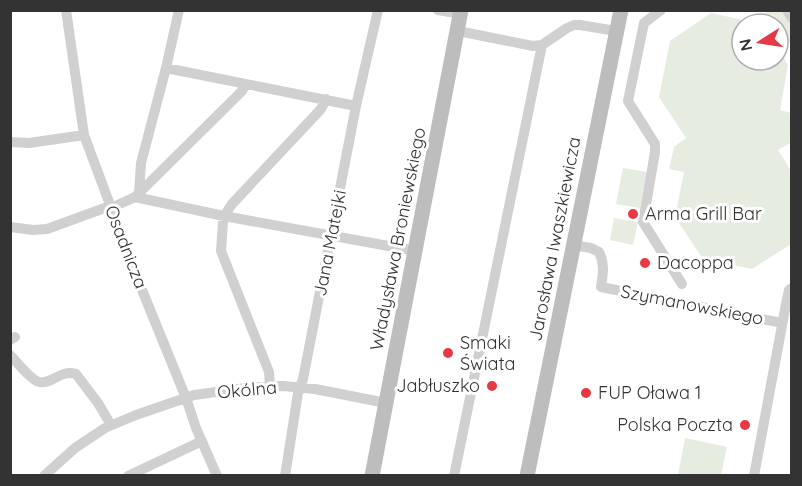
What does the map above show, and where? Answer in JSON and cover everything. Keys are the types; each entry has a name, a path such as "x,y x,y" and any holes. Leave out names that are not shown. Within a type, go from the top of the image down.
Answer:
{"street":[{"name":"Osadnicza","path":"66,10 84,135 110,207 217,476"},
{"path":"137,195 140,171 179,10"},
{"name":"Jana Matejki","path":"285,476 300,387 356,106 378,10"},
{"path":"438,10 461,12"},
{"name":"Jarosława Iwaszkiewicza","path":"527,476 621,10"},
{"path":"661,10 644,23 628,101 655,144 643,222 682,284"},
{"path":"787,10 792,18"},
{"name":"Władysława Broniewskiego","path":"372,476 461,12"},
{"path":"458,32 533,46 542,45 574,25 616,31"},
{"path":"454,476 542,45"},
{"path":"166,69 356,106"},
{"path":"10,227 47,229 137,195 242,91 245,85"},
{"path":"270,386 268,370 221,251 224,216 232,204 321,109 326,99"},
{"path":"10,142 29,143 84,135"},
{"path":"140,171 148,177 156,176"},
{"path":"137,195 224,216 416,251"},
{"name":"Szymanowskiego","path":"573,245 599,252 603,259 604,269 601,287 782,323"},
{"path":"754,476 782,323 789,290 792,288"},
{"path":"10,356 40,382 67,373 76,374 111,425"},
{"name":"Okólna","path":"44,476 75,448 98,432 136,414 194,395 270,386 300,387 386,403"},
{"path":"128,476 202,441"}],"shaded area":[{"path":"791,11 791,44 790,12 766,12"},
{"path":"711,13 730,17 730,72 787,72 780,110 791,113 790,143 778,150 791,171 791,244 752,269 703,259 675,217 684,172 669,169 674,147 686,138 659,97 670,41"},
{"path":"623,168 647,172 640,208 616,204"},
{"path":"614,218 638,222 633,245 610,240"},
{"path":"685,438 727,447 721,475 678,475"}],"place":[{"name":"Arma Grill Bar","path":"633,214"},
{"name":"Dacoppa","path":"645,263"},
{"name":"Smaki Świata","path":"448,353"},
{"name":"Jabłuszko","path":"492,386"},
{"name":"FUP Oława 1","path":"586,393"},
{"name":"Polska Poczta","path":"745,425"}]}
